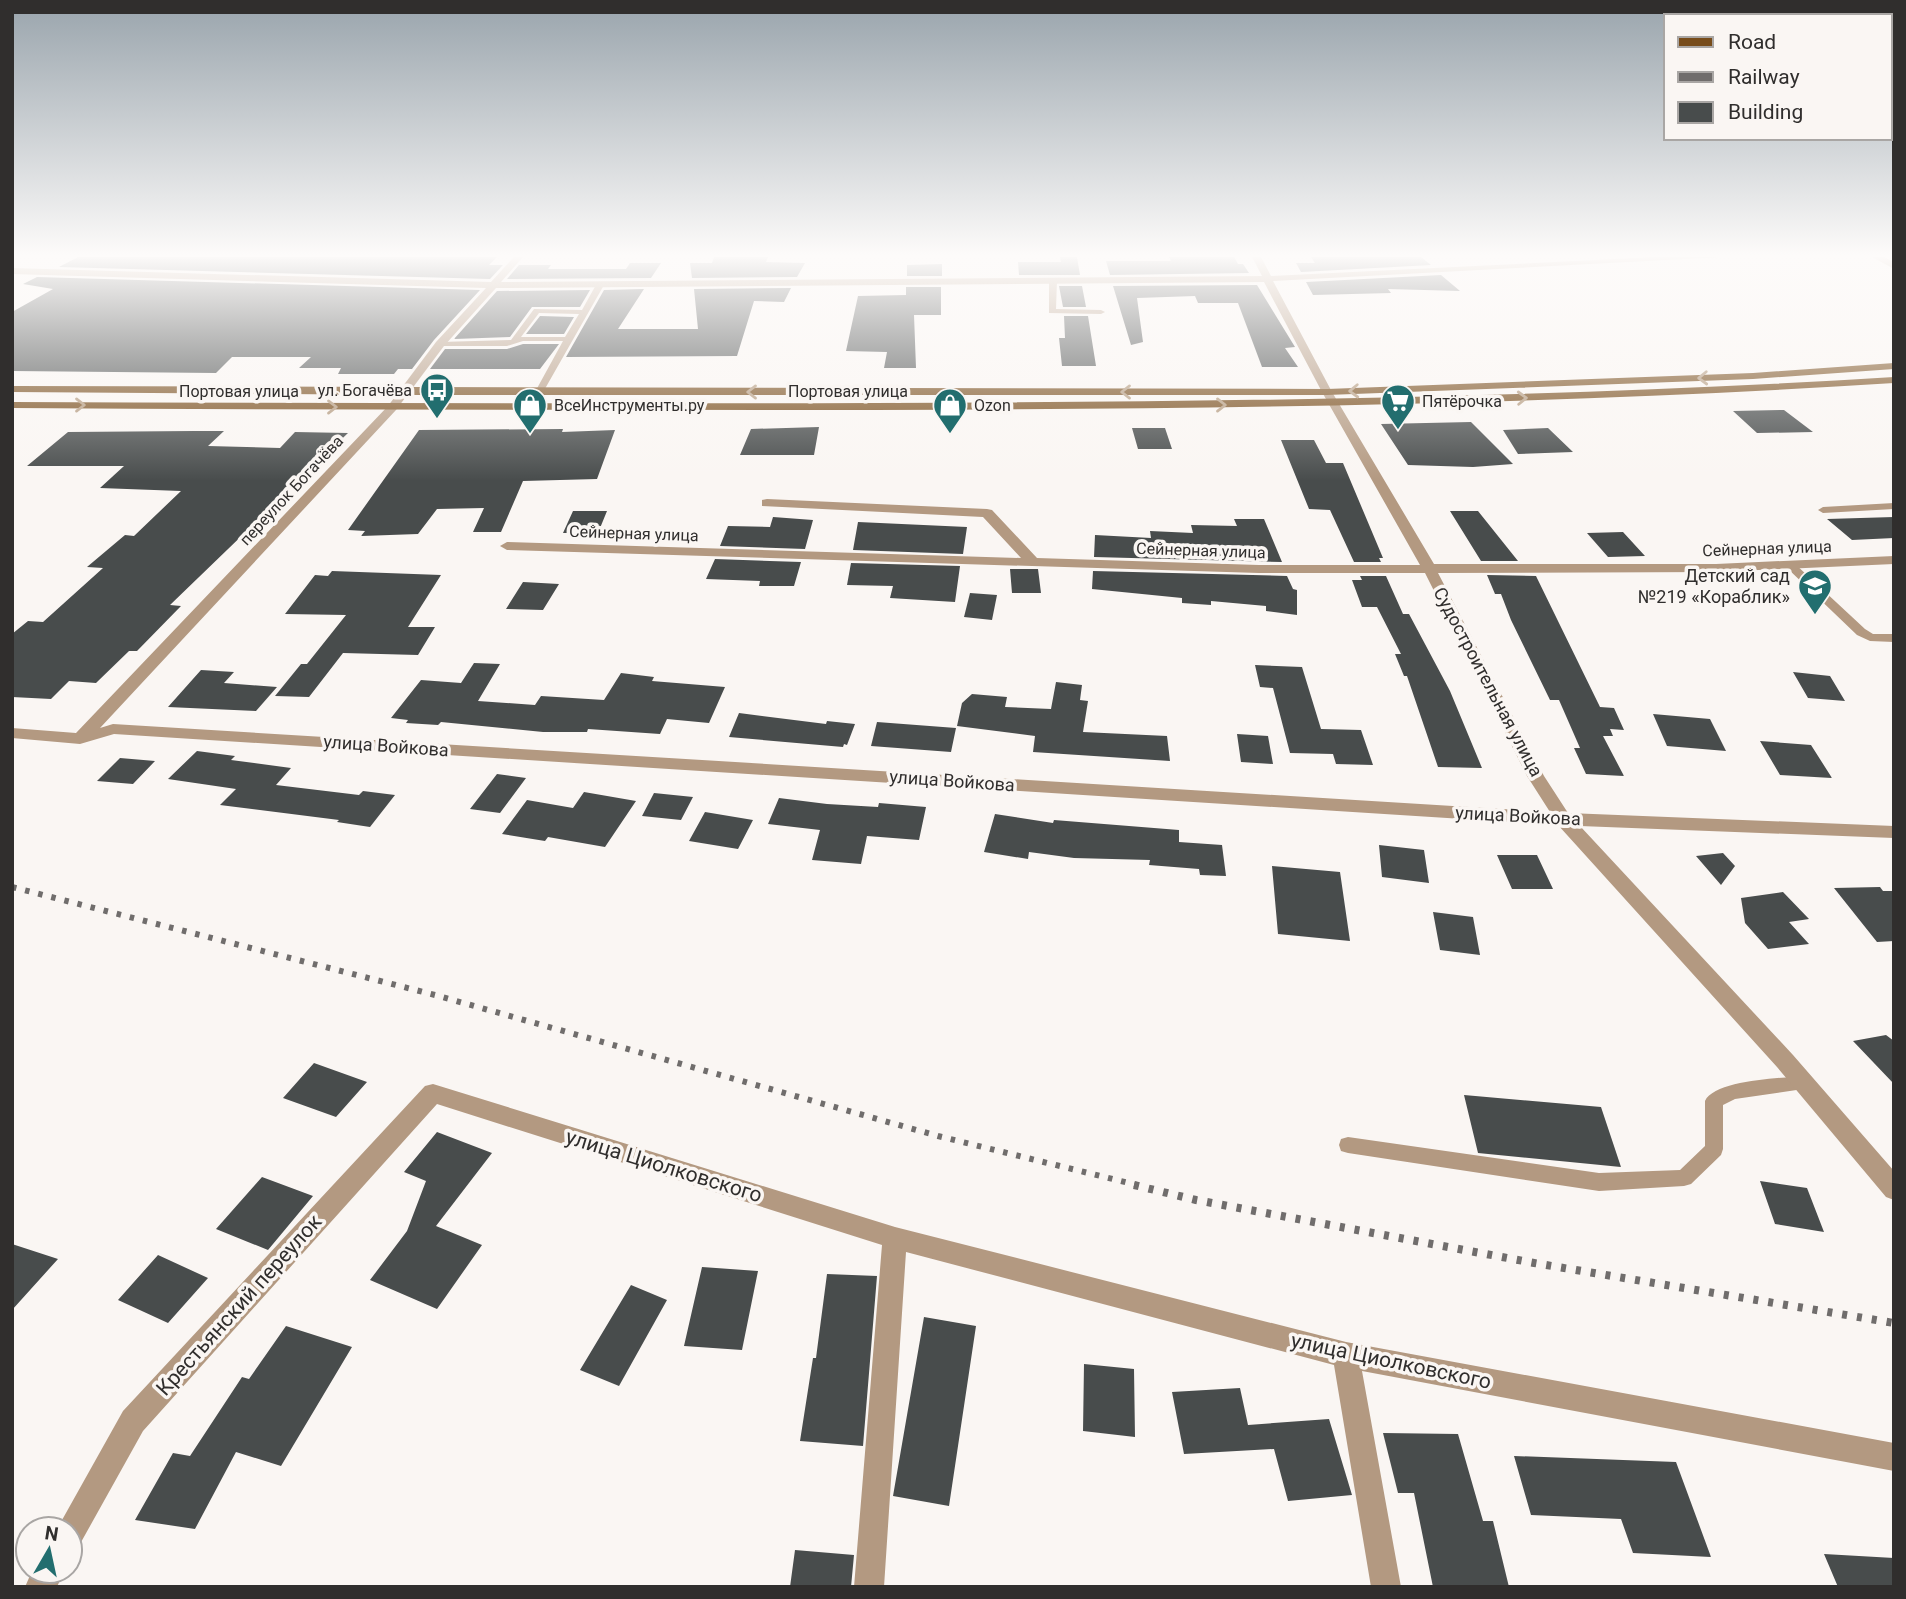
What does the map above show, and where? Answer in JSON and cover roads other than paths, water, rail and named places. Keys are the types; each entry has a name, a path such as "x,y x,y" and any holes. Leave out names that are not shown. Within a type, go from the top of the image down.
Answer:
{"main road":[{"name":"Портовая улица","path":"12,389 1331,398 1894,366"},
{"name":"Портовая улица","path":"12,405 392,408 1331,398 1778,388 1894,380"}],"street":[{"name":"переулок Богачёва","path":"80,739 392,408 451,332"},
{"name":"Судостроительная улица","path":"1296,332 1429,568 1536,776 1563,819 1804,1083 1894,1189"},
{"path":"767,503 988,513 1033,562"},
{"name":"Сейнерная улица","path":"507,547 1383,571 1894,561"},
{"name":"улица Войкова","path":"12,733 80,739 113,729 1563,819 1894,832"},
{"name":"улица Циолковского","path":"433,1093 895,1238 1346,1355 1894,1457"},
{"name":"Крестьянский переулок","path":"81,1515 133,1421 433,1093"},
{"path":"869,1587 895,1238"},
{"path":"1346,1355 1386,1587"}],"lane":[{"path":"514,341 521,332"},
{"path":"539,392 572,332"},
{"path":"440,344 507,344 522,339 568,339"},
{"path":"1823,510 1894,506"},
{"path":"1790,565 1861,632 1870,637 1894,638"},
{"path":"1348,1144 1599,1182 1684,1178 1714,1149 1714,1101 1732,1092 1804,1083"}],"railway":[{"path":"12,887 435,995 938,1136 1141,1186"},
{"path":"1134,1185 1196,1200 1534,1263 1894,1323"}],"place":[{"name":"ул. Богачёва","path":"437,420"},
{"name":"Пятёрочка","path":"1398,431"},
{"name":"ВсеИнструменты.ру","path":"530,435"},
{"name":"Ozon","path":"950,435"},
{"name":"Детский сад №219 «Кораблик»","path":"1815,616"}]}
